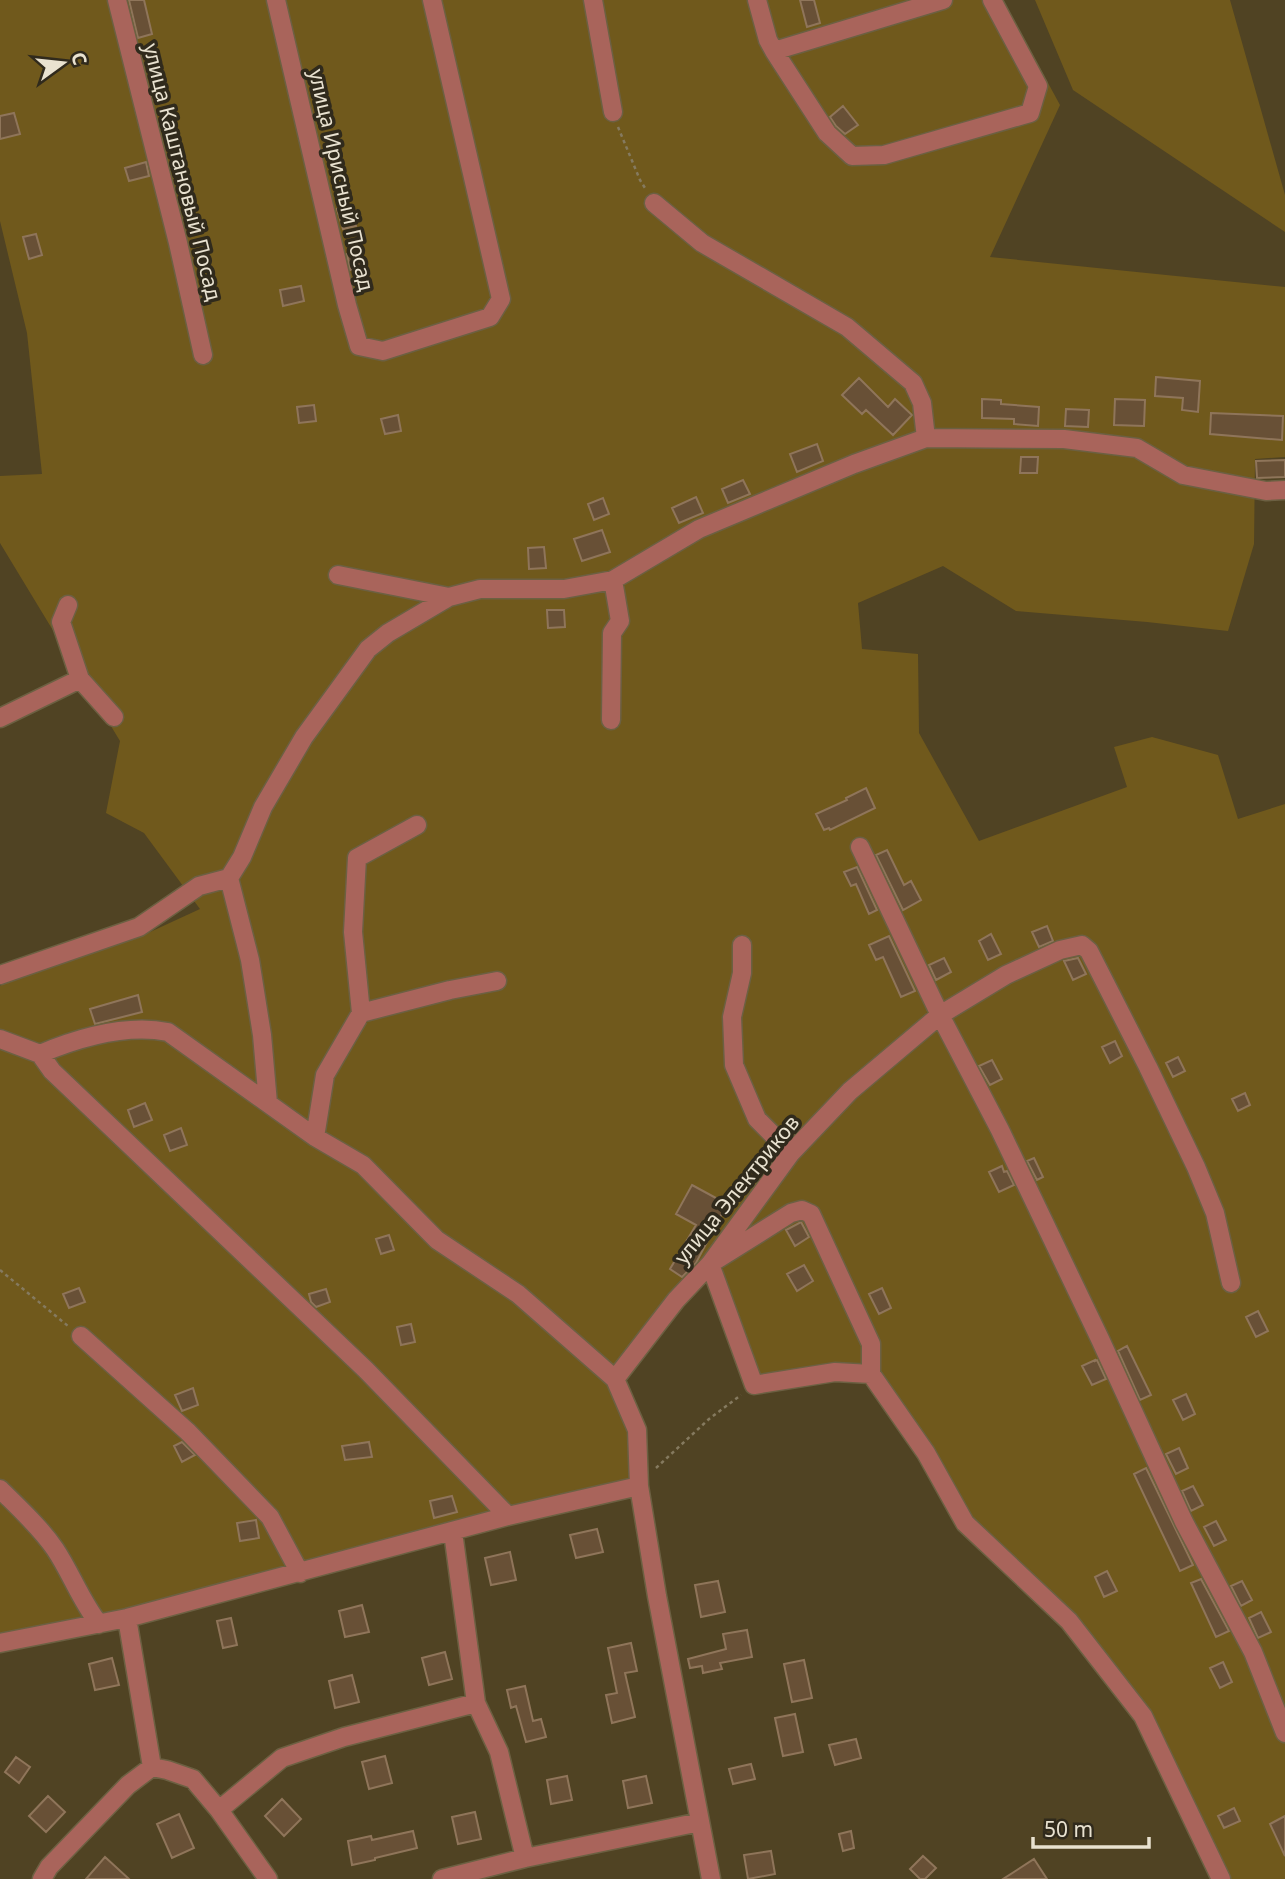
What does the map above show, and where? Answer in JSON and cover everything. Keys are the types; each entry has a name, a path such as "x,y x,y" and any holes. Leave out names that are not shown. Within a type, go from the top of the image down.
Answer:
{"street":[{"name":"улица Каштановый Посад","path":"117,0 203,355"},
{"name":"улица Ирисный Посад","path":"276,0 347,305 359,346 383,351 490,317 500,299 432,0"},
{"path":"593,0 613,112"},
{"path":"757,0 768,40 774,51 827,133 852,156 884,155 1030,113 1038,86 992,0"},
{"path":"774,51 943,0"},
{"path":"654,203 702,243 847,327 913,383 922,403 926,438"},
{"path":"0,975 139,927 200,886 229,878 242,857 263,807 304,737 368,649 388,633 449,597 480,589 564,589 613,580 699,529 854,464 926,438 1064,439 1137,448 1183,475 1266,491 1285,490"},
{"path":"338,575 449,597"},
{"path":"611,720 612,633 620,621 613,580"},
{"path":"68,605 61,622 80,679 114,717"},
{"path":"0,719 80,679"},
{"path":"315,1137 325,1075 361,1013 353,932 357,858 417,825"},
{"path":"860,847 940,1015 1000,1130 1184,1522 1253,1652 1285,1733"},
{"path":"229,878 250,960 262,1035 268,1103"},
{"path":"742,945 742,972 732,1017 734,1065 757,1119 791,1153"},
{"name":"улица Электриков","path":"615,1379 676,1300 710,1264 791,1153 850,1091 940,1015 1006,975 1060,950 1082,945 1090,951 1196,1167 1214,1213 1231,1283"},
{"path":"361,1013 497,981"},
{"path":"40,1054 67,1042 133,1029 168,1032 315,1137 363,1165 437,1240 517,1294 615,1379 637,1430 639,1486 657,1597 711,1879"},
{"path":"0,1039 40,1054 52,1071 366,1370 509,1516"},
{"path":"871,1374 835,1372 754,1385 710,1264 791,1213 802,1210 811,1214 872,1344 871,1374 926,1453 965,1523 1069,1621 1143,1716 1221,1879"},
{"path":"81,1336 188,1432 270,1517 300,1573"},
{"path":"0,1643 127,1618 509,1516 639,1486"},
{"path":"0,1489 20,1508 54,1549 99,1624"},
{"path":"453,1532 476,1703 499,1752 526,1858"},
{"path":"127,1618 152,1767"},
{"path":"219,1810 282,1758 344,1737 476,1703"},
{"path":"42,1879 49,1867 128,1785 152,1767 193,1779 219,1810 268,1879"},
{"path":"442,1879 526,1858 701,1822"}],"path":[{"path":"613,112 640,180 654,203"},
{"path":"0,1270 81,1336"},
{"path":"639,1486 709,1419 754,1385"}],"shaded area":[{"path":"0,0 1003,0 1060,105 990,257 1285,287 1285,457 1255,459 1254,544 1228,631 1016,611 943,566 858,603 862,649 918,654 919,733 979,841 1127,787 1114,747 1152,737 1218,755 1238,819 1285,804 1285,1879 1221,1879 1143,1716 1069,1621 965,1523 871,1374 754,1385 710,1264 615,1379 637,1430 639,1486 0,1643 0,986 19,975 137,938 200,909 144,833 106,813 120,741 0,543 0,476 42,474 27,333 0,221"},
{"path":"1035,0 1230,0 1285,195 1285,232 1073,90"}],"building":[{"path":"129,0 144,0 152,34 138,38"},
{"path":"800,0 814,0 820,23 807,27"},
{"path":"843,106 858,125 845,134 830,117"},
{"path":"14,113 20,134 0,139 0,116"},
{"path":"146,162 149,176 129,181 125,168"},
{"path":"351,206 356,226 343,229 337,209"},
{"path":"36,234 42,255 29,259 23,237"},
{"path":"359,251 362,267 350,270 347,254"},
{"path":"301,286 304,301 283,306 280,290"},
{"path":"1156,377 1200,381 1198,412 1182,410 1183,398 1155,396"},
{"path":"859,378 888,407 895,399 912,415 893,435 866,410 862,414 842,395"},
{"path":"982,399 1001,400 1001,404 1039,407 1038,426 1014,424 1014,419 982,418"},
{"path":"1115,399 1145,400 1144,426 1114,425"},
{"path":"314,405 316,421 299,423 297,407"},
{"path":"1066,409 1089,410 1088,427 1065,426"},
{"path":"1211,413 1283,416 1282,440 1210,434"},
{"path":"398,415 401,431 385,434 381,419"},
{"path":"817,444 823,461 797,472 790,454"},
{"path":"1021,457 1038,457 1037,473 1020,473"},
{"path":"1285,460 1285,477 1257,478 1256,461"},
{"path":"743,480 750,494 728,503 722,489"},
{"path":"696,497 703,513 679,523 672,508"},
{"path":"603,498 609,514 594,520 588,504"},
{"path":"602,530 610,552 582,561 574,539"},
{"path":"544,547 546,568 529,569 528,548"},
{"path":"547,610 564,610 565,627 548,628"},
{"path":"866,788 875,808 830,830 824,830 816,814"},
{"path":"887,850 904,885 911,881 921,900 903,910 876,855"},
{"path":"857,867 877,910 869,914 856,884 851,886 844,872"},
{"path":"1047,926 1053,941 1039,947 1032,932"},
{"path":"991,934 1001,954 988,960 979,941"},
{"path":"889,936 915,991 901,997 883,957 876,960 869,945"},
{"path":"944,958 951,972 936,980 929,965"},
{"path":"1078,958 1086,974 1073,980 1064,961"},
{"path":"138,995 142,1012 95,1024 90,1009"},
{"path":"1115,1041 1122,1056 1110,1063 1102,1047"},
{"path":"1178,1057 1185,1071 1173,1077 1166,1063"},
{"path":"992,1060 1002,1079 990,1085 979,1066"},
{"path":"1245,1093 1250,1105 1238,1111 1232,1099"},
{"path":"145,1103 152,1120 134,1127 128,1110"},
{"path":"181,1128 187,1145 170,1151 164,1135"},
{"path":"1034,1158 1043,1177 1037,1180 1027,1161"},
{"path":"1002,1166 1014,1185 999,1192 989,1172"},
{"path":"692,1185 727,1204 696,1263 682,1277 670,1269 696,1225 676,1214"},
{"path":"801,1222 809,1237 795,1246 786,1230"},
{"path":"389,1235 394,1250 381,1254 376,1239"},
{"path":"804,1265 813,1281 797,1291 787,1274"},
{"path":"79,1288 85,1302 69,1308 63,1294"},
{"path":"882,1288 891,1308 879,1314 869,1294"},
{"path":"326,1289 330,1302 316,1307 309,1294"},
{"path":"1258,1311 1268,1331 1256,1337 1246,1317"},
{"path":"411,1324 415,1342 401,1345 397,1327"},
{"path":"1127,1346 1151,1395 1140,1400 1118,1351"},
{"path":"1095,1360 1106,1379 1092,1385 1082,1366"},
{"path":"193,1388 198,1405 182,1411 175,1395"},
{"path":"1186,1394 1195,1414 1183,1420 1173,1400"},
{"path":"182,1442 195,1455 182,1462 174,1446"},
{"path":"369,1442 372,1457 345,1460 342,1446"},
{"path":"1179,1448 1188,1468 1176,1474 1166,1454"},
{"path":"1146,1468 1193,1565 1180,1571 1134,1474"},
{"path":"1193,1486 1203,1505 1191,1511 1182,1491"},
{"path":"452,1496 457,1512 434,1518 430,1501"},
{"path":"256,1520 259,1538 240,1541 237,1523"},
{"path":"1216,1521 1226,1540 1214,1546 1204,1527"},
{"path":"597,1529 603,1552 576,1558 570,1535"},
{"path":"510,1552 516,1580 491,1585 485,1558"},
{"path":"1107,1571 1117,1591 1104,1597 1095,1577"},
{"path":"1201,1579 1229,1631 1216,1637 1191,1583"},
{"path":"718,1581 725,1612 701,1617 695,1585"},
{"path":"1242,1581 1252,1600 1241,1606 1231,1586"},
{"path":"362,1605 369,1632 345,1637 339,1611"},
{"path":"1261,1612 1271,1632 1258,1638 1249,1618"},
{"path":"231,1618 237,1645 223,1648 217,1621"},
{"path":"747,1630 752,1657 720,1663 722,1669 703,1673 702,1666 690,1668 688,1659 726,1649 723,1634"},
{"path":"631,1643 637,1671 625,1673 635,1717 612,1723 606,1695 617,1693 608,1648"},
{"path":"445,1652 452,1679 429,1685 422,1658"},
{"path":"112,1658 119,1685 95,1690 89,1664"},
{"path":"804,1660 812,1698 792,1702 784,1664"},
{"path":"1223,1662 1232,1682 1220,1688 1210,1668"},
{"path":"352,1675 359,1702 335,1708 329,1681"},
{"path":"525,1686 533,1721 541,1719 546,1737 526,1742 516,1706 511,1708 507,1690"},
{"path":"795,1714 803,1752 783,1756 775,1718"},
{"path":"856,1739 861,1758 835,1765 829,1745"},
{"path":"385,1756 392,1783 369,1789 362,1762"},
{"path":"16,1757 30,1767 19,1783 5,1772"},
{"path":"751,1764 755,1779 733,1784 729,1769"},
{"path":"567,1776 572,1800 551,1804 547,1780"},
{"path":"646,1776 652,1803 628,1808 623,1781"},
{"path":"48,1796 65,1812 46,1832 29,1816"},
{"path":"282,1799 301,1819 284,1836 265,1816"},
{"path":"1234,1808 1240,1821 1224,1828 1218,1816"},
{"path":"475,1812 481,1839 458,1844 452,1817"},
{"path":"179,1814 194,1848 172,1858 157,1824"},
{"path":"1285,1816 1285,1856 1270,1824"},
{"path":"413,1831 417,1848 352,1865 348,1841 371,1836 372,1840"},
{"path":"851,1831 854,1848 843,1851 839,1834"},
{"path":"771,1851 775,1874 748,1879 744,1855"},
{"path":"923,1856 936,1868 925,1879 920,1879 910,1869"},
{"path":"105,1857 129,1879 86,1879"},
{"path":"1034,1859 1047,1879 1003,1879"}]}
